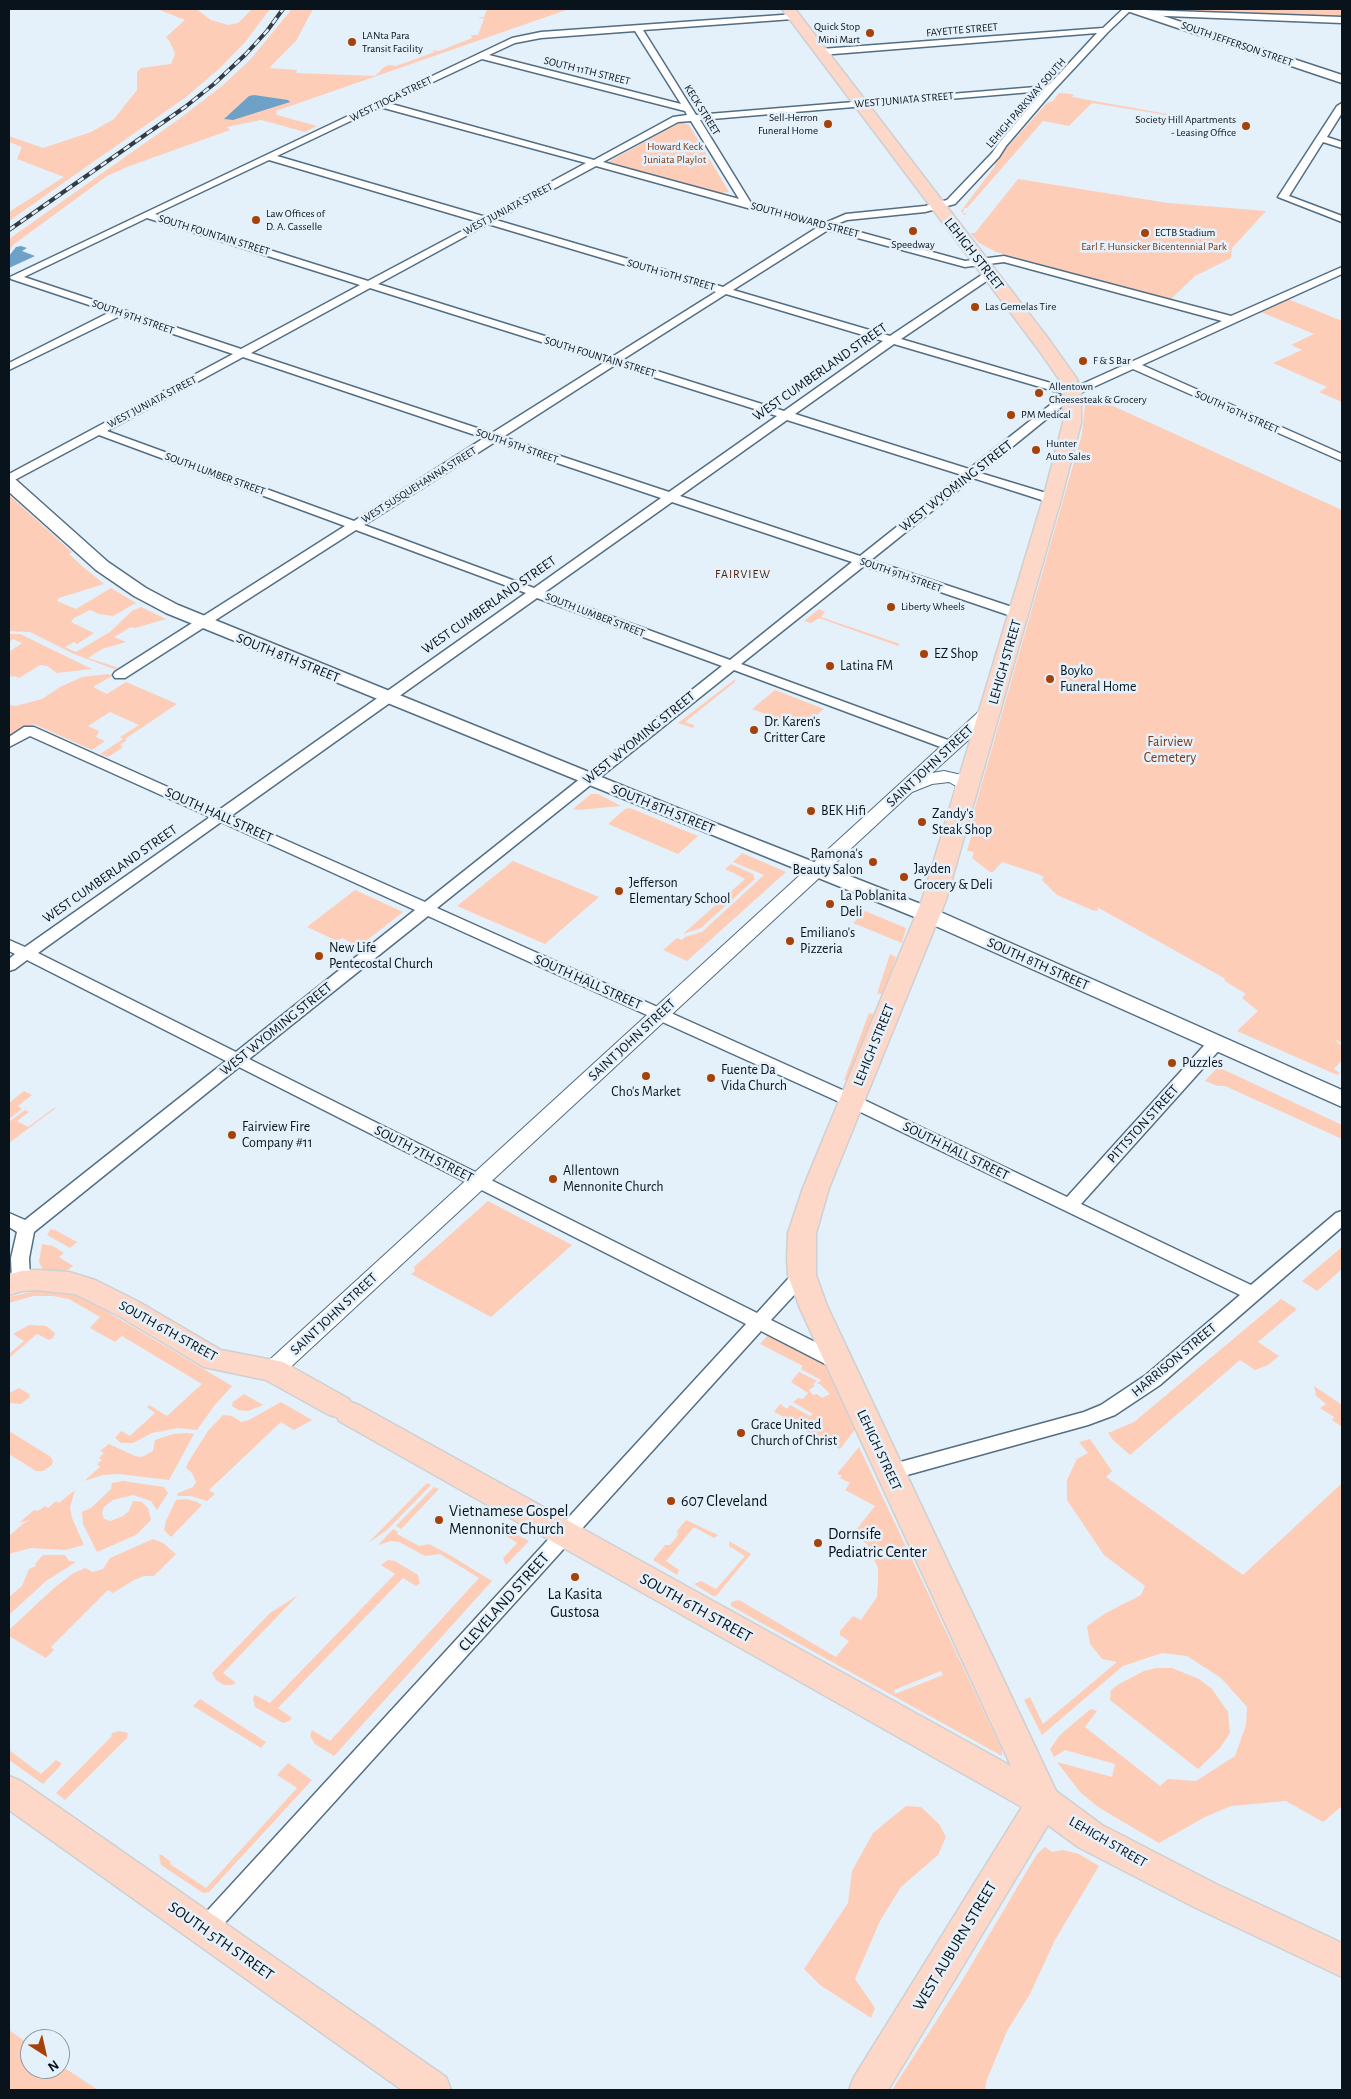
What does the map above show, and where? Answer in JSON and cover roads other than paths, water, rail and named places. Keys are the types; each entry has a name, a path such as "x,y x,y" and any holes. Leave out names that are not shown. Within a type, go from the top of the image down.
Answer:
{"main road":[{"name":"SOUTH JEFFERSON STREET","path":"1130,9 1342,79"},
{"name":"LEHIGH STREET","path":"790,12 937,207 986,268 1068,379 1072,393 1072,423 1052,499 958,821 929,915 890,1004 816,1188 802,1233 802,1275 813,1306 889,1472 1044,1802 1090,1836 1206,1896 1342,1960"},
{"name":"SOUTH 8TH STREET","path":"9,483 114,575 146,596 202,623 929,915 1342,1099"},
{"name":"SOUTH 6TH STREET","path":"15,1283 68,1282 85,1287 128,1309 214,1359 273,1370 1044,1802"},
{"name":"SOUTH 5TH STREET","path":"9,1791 434,2090"},
{"name":"WEST AUBURN STREET","path":"867,2090 1044,1802"}],"street":[{"name":"LEHIGH PARKWAY SOUTH","path":"937,207 957,197 996,155 1002,145 1051,88 1105,30 1130,9"},
{"name":"WEST TIOGA STREET","path":"15,277 512,41 530,36 790,12"},
{"path":"1144,13 1342,20"},
{"name":"KECK STREET","path":"637,27 748,204"},
{"name":"FAYETTE STREET","path":"821,52 1105,30"},
{"name":"SOUTH 11TH STREET","path":"481,56 691,113"},
{"name":"WEST JUNIATA STREET","path":"9,479 594,163 676,119 691,113 860,104 1051,88"},
{"name":"SOUTH HOWARD STREET","path":"380,104 966,264 986,268 1004,259 1232,320"},
{"path":"1342,106 1283,197 1342,219"},
{"path":"1321,138 1342,146"},
{"name":"SOUTH 10TH STREET","path":"270,157 1072,393"},
{"name":"WEST SUSQUEHANNA STREET","path":"120,676 827,226 846,217 937,207"},
{"name":"SOUTH FOUNTAIN STREET","path":"148,215 1052,499"},
{"name":"WEST CUMBERLAND STREET","path":"9,966 786,416 892,340 986,268"},
{"name":"WEST WYOMING STREET","path":"26,1228 1072,393 1342,270"},
{"name":"SOUTH 9TH STREET","path":"15,277 1019,614"},
{"path":"9,367 119,312"},
{"name":"SOUTH 10TH STREET","path":"1132,366 1342,458"},
{"name":"SOUTH LUMBER STREET","path":"98,431 730,666 951,746"},
{"name":"SAINT JOHN STREET","path":"273,1370 991,710"},
{"name":"SOUTH HALL STREET","path":"9,743 29,730 852,1101 1252,1293"},
{"path":"896,797 926,780 944,776 953,777 960,780 965,786 958,821"},
{"name":"SOUTH 7TH STREET","path":"9,945 840,1363"},
{"name":"PITTSTON STREET","path":"1070,1205 1216,1043"},
{"name":"HARRISON STREET","path":"889,1472 1088,1418 1108,1410 1153,1380 1342,1217"},
{"path":"9,1219 26,1228 15,1283"},
{"name":"CLEVELAND STREET","path":"205,1929 802,1275"}],"water":[{"path":"254,95 288,100 290,102 233,120 224,119 249,96"},
{"path":"16,247 27,248 22,251 35,256 9,268 9,256"}],"railway":[{"path":"9,230 185,107 214,84 246,54 267,31 283,9"}],"place":[{"name":"Quick Stop Mini Mart","path":"870,33"},
{"name":"LANta Para Transit Facility","path":"352,42"},
{"name":"Sell-Herron Funeral Home","path":"828,124"},
{"name":"Society Hill Apartments - Leasing Office","path":"1246,126"},
{"name":"Law Offices of D. A. Casselle","path":"256,220"},
{"name":"Speedway","path":"913,231"},
{"name":"ECTB Stadium","path":"1145,233"},
{"name":"Las Gemelas Tire","path":"975,307"},
{"name":"F & S Bar","path":"1083,361"},
{"name":"Allentown Cheesesteak & Grocery","path":"1039,393"},
{"name":"PM Medical","path":"1011,415"},
{"name":"Hunter Auto Sales","path":"1036,450"},
{"name":"Liberty Wheels","path":"891,607"},
{"name":"EZ Shop","path":"924,654"},
{"name":"Latina FM","path":"830,666"},
{"name":"Boyko Funeral Home","path":"1050,679"},
{"name":"Dr. Karen's Critter Care","path":"754,730"},
{"name":"BEK Hifi","path":"811,811"},
{"name":"Zandy's Steak Shop","path":"922,822"},
{"name":"Ramona's Beauty Salon","path":"873,862"},
{"name":"Jayden Grocery & Deli","path":"904,877"},
{"name":"Jefferson Elementary School","path":"619,891"},
{"name":"La Poblanita Deli","path":"830,904"},
{"name":"Emiliano's Pizzeria","path":"790,941"},
{"name":"New Life Pentecostal Church","path":"319,956"},
{"name":"Puzzles","path":"1172,1063"},
{"name":"Cho's Market","path":"646,1076"},
{"name":"Fuente Da Vida Church","path":"711,1078"},
{"name":"Fairview Fire Company #11","path":"232,1135"},
{"name":"Allentown Mennonite Church","path":"553,1179"},
{"name":"Grace United Church of Christ","path":"741,1433"},
{"name":"607 Cleveland","path":"671,1501"},
{"name":"Vietnamese Gospel Mennonite Church","path":"439,1520"},
{"name":"Dornsife Pediatric Center","path":"818,1543"},
{"name":"La Kasita Gustosa","path":"575,1577"}],"district":[{"name":"FAIRVIEW","path":"743,574"}],"park label":[{"name":"Howard Keck Juniata Playlot","path":"675,153"},
{"name":"Earl F. Hunsicker Bicentennial Park","path":"1154,247"},
{"name":"Fairview Cemetery","path":"1170,750"}]}
